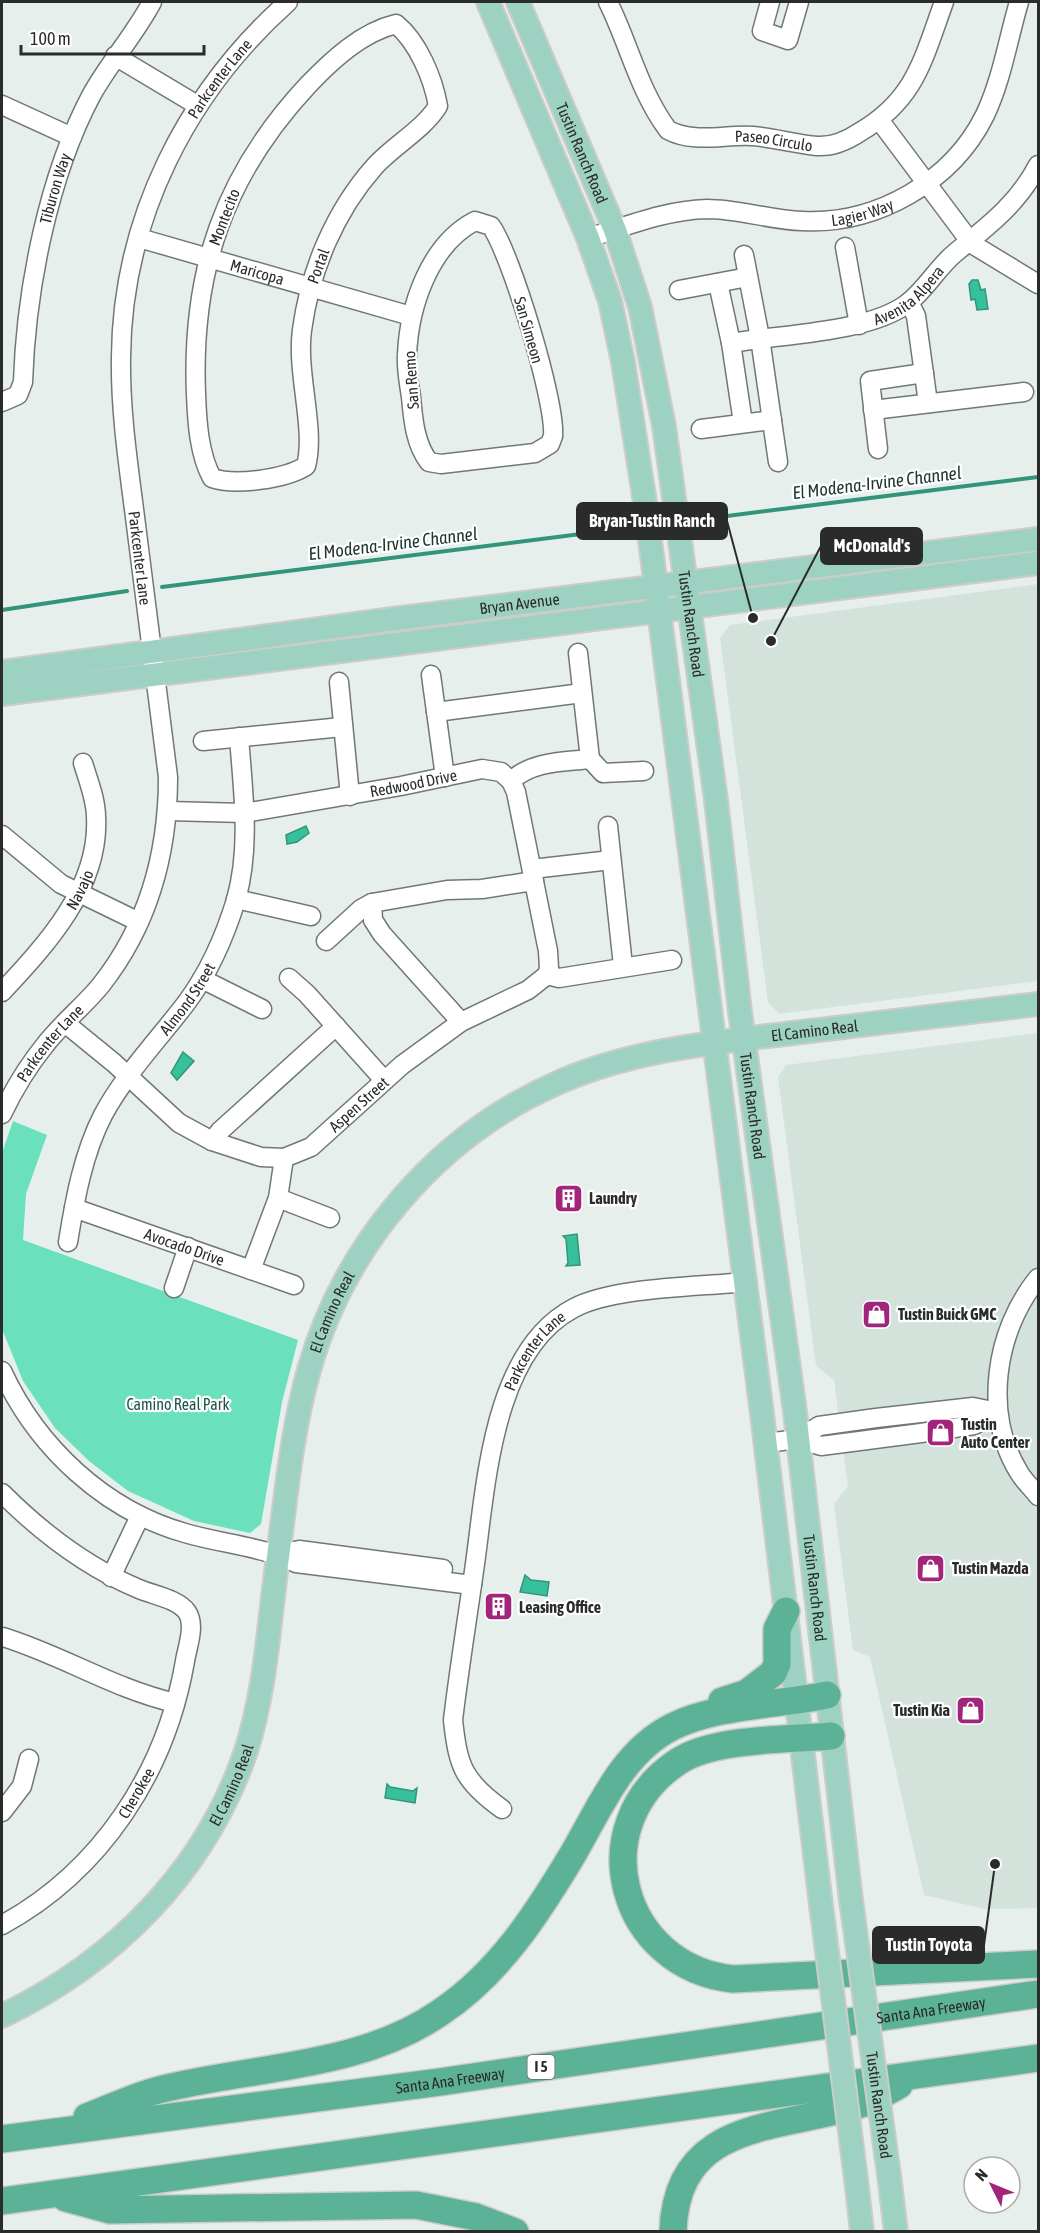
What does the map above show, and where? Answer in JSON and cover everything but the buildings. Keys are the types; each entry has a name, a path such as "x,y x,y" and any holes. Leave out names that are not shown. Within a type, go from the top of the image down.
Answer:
{"highway":[{"path":"43,2134 158,2091 352,2054 398,2036 439,2014 471,1991 508,1952 558,1877 619,1776 639,1751 686,1714 747,1693 764,1682 777,1664 777,1629 786,1611"},
{"path":"668,1730 687,1721 718,1713 827,1695"},
{"path":"831,1736 707,1748 678,1762 648,1790 628,1824 623,1859 625,1884 631,1903 652,1940 684,1965 708,1975 733,1979 1038,1964"},
{"name":"Santa Ana Freeway","path":"2,2139 440,2082 1038,1994"},
{"path":"2,2201 1038,2058"},
{"path":"673,2232 673,2210 680,2187 688,2172 708,2151 733,2136 766,2124 859,2105 920,2075"},
{"path":"51,2194 110,2210 416,2205 476,2217 515,2232"}],"main road":[{"name":"Tustin Ranch Road","path":"488,2 588,238 610,301 623,362 655,586 766,1443 862,2232"},
{"name":"Tustin Ranch Road","path":"518,2 615,230 640,307 664,426 716,800 798,1439 851,1900 896,2232"},
{"name":"Bryan Avenue","path":"2,672 655,586 1038,539"},
{"name":"Bryan Avenue","path":"2,694 1038,563"},
{"name":"El Camino Real","path":"2,2016 72,1978 129,1931 172,1886 207,1835 234,1782 254,1723 303,1393 325,1325 359,1257 412,1186 460,1142 531,1095 557,1082 629,1058 652,1052 713,1043 1038,1004"}],"street":[{"name":"Tiburon Way","path":"10,399 23,382 37,260 52,196 72,136 115,56 152,2"},
{"name":"Parkcenter Lane","path":"2,1114 17,1085 45,1044 110,972 139,922 160,863 168,812 168,777 122,397 123,319 139,238 165,163 197,105 240,49 288,2"},
{"name":"Paseo Circulo","path":"608,2 621,29 634,69 662,123 668,130 678,135 775,138 819,146 851,138 880,121 896,106 916,77 945,2"},
{"path":"770,2 762,31 788,40 799,2"},
{"name":"Lagier Way","path":"588,238 659,216 707,209 732,210 802,221 840,219 877,210 906,197 926,183 956,156 984,117 997,84 1019,2"},
{"name":"Montecito","path":"306,466 293,474 226,483 212,478 203,453 197,410 196,322 209,257 223,212 235,186 273,125 328,66 377,28 396,24 410,35 436,95 438,106"},
{"path":"115,56 197,105"},
{"path":"2,105 72,136"},
{"name":"Portal","path":"306,466 310,450 302,384 301,335 310,286 328,239 354,193 376,165 431,117 438,106"},
{"path":"880,121 970,242 981,251 1038,284"},
{"name":"Avenita Alpera","path":"731,343 859,325 886,316 909,302 940,266 1014,203 1038,168"},
{"name":"San Remo","path":"429,462 421,451 412,415 407,357 411,316 427,276 446,246 467,225 475,221 487,222"},
{"name":"San Simeon","path":"429,462 441,464 536,453 550,444 554,429 534,340 499,238 487,222"},
{"name":"Maricopa","path":"139,238 411,316"},
{"path":"845,246 859,325"},
{"path":"744,255 760,338 778,462"},
{"path":"679,290 748,277"},
{"path":"718,283 731,343 743,423"},
{"path":"909,302 916,316 928,403"},
{"path":"878,449 870,381 924,373"},
{"path":"873,410 1024,392"},
{"path":"701,429 772,420"},
{"path":"578,654 590,759 603,773 644,771"},
{"path":"431,675 445,777"},
{"path":"339,682 350,796"},
{"path":"436,712 582,693"},
{"path":"203,741 342,727"},
{"name":"Almond Street","path":"68,1242 78,1184 102,1117 202,979 220,944 236,899 246,848 239,737"},
{"path":"590,759 538,765 519,773 510,781 516,792 548,951 549,968 546,975 560,978 623,966 672,960"},
{"name":"Navajo","path":"2,992 56,930 78,893 94,846 96,825 95,808 83,763"},
{"name":"Redwood Drive","path":"168,812 244,813 350,796 491,769 501,772 510,781"},
{"path":"608,826 623,966"},
{"path":"3,839 46,874 78,893 139,922"},
{"path":"326,942 361,909 372,903 447,890 483,889 533,875 611,860"},
{"path":"236,899 311,916"},
{"path":"372,903 373,920 382,934 461,1022"},
{"name":"Aspen Street","path":"65,1023 130,1077 179,1123 212,1141 261,1157 284,1158 311,1148 384,1080 461,1022 528,990 546,975"},
{"path":"289,978 307,994 384,1080"},
{"path":"202,979 262,1009"},
{"path":"212,1141 220,1131 336,1026"},
{"path":"251,1270 278,1198 284,1158"},
{"path":"278,1198 330,1218"},
{"name":"Avocado Drive","path":"74,1208 294,1286"},
{"path":"174,1288 188,1247"},
{"path":"1038,1278 1020,1303 1010,1324 1000,1360 998,1412 1020,1474 1038,1496"},
{"name":"Parkcenter Lane","path":"502,1809 477,1791 457,1755 453,1720 490,1455 500,1418 526,1353 545,1329 573,1308 605,1296 745,1282"},
{"path":"2,1371 28,1417 58,1454 88,1482 140,1516 186,1533 278,1554 299,1550 473,1579"},
{"path":"766,1443 798,1439 819,1426 876,1418 973,1407 998,1412"},
{"path":"2,1493 55,1541 111,1576 140,1516"},
{"name":"Cherokee","path":"2,1925 69,1878 119,1822 142,1786 160,1748 175,1703 190,1628 188,1613 180,1605 111,1576"},
{"path":"3,1637 35,1647 138,1694 175,1703"},
{"path":"2,1812 22,1786 29,1759"}],"shaded area":[{"path":"972,280 978,280 981,290 985,289 988,309 977,310 975,299 971,300 969,284"},
{"path":"1038,584 1038,981 779,1014 768,1002 720,638 730,625"},
{"path":"306,826 309,833 297,842 287,844 286,835"},
{"name":"Tustin Auto Center","path":"1038,1033 1038,1908 985,1909 924,1895 870,1657 853,1650 834,1504 848,1486 834,1380 816,1366 778,1077 786,1065"},
{"path":"183,1052 194,1061 177,1080 171,1073"},
{"path":"577,1234 580,1265 566,1266 568,1263 566,1239 563,1236"},
{"path":"525,1575 531,1580 549,1582 547,1596 520,1592"},
{"path":"387,1784 390,1787 413,1791 417,1788 415,1803 385,1798"}],"green space":[{"name":"Camino Real Park","path":"13,1121 47,1135 26,1194 23,1240 298,1340 282,1402 261,1524 250,1533 194,1521 128,1491 89,1461 55,1428 23,1381 2,1329 2,1153"}],"waterway":[{"name":"El Modena-Irvine Channel","path":"719,517 1038,477"},
{"name":"El Modena-Irvine Channel","path":"162,587 628,528"},
{"name":"El Modena-Irvine Channel","path":"2,610 127,591"}],"place":[{"name":"Bryan-Tustin Ranch","path":"753,618"},
{"name":"McDonald's","path":"771,641"},
{"name":"Laundry","path":"568,1198"},
{"name":"Tustin Buick GMC","path":"877,1314"},
{"name":"Tustin Auto Center","path":"940,1433"},
{"name":"Tustin Mazda","path":"931,1568"},
{"name":"Leasing Office","path":"498,1607"},
{"name":"Tustin Kia","path":"971,1710"},
{"name":"Tustin Toyota","path":"995,1864"}]}
